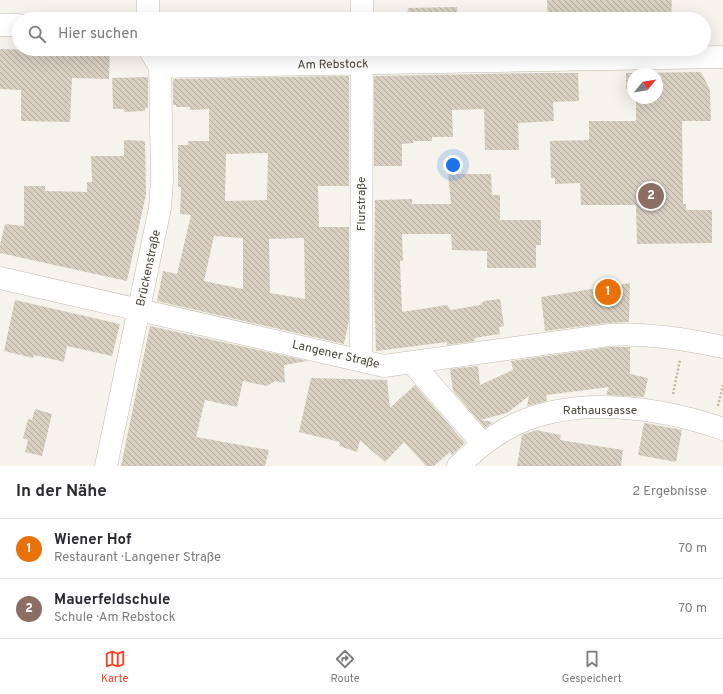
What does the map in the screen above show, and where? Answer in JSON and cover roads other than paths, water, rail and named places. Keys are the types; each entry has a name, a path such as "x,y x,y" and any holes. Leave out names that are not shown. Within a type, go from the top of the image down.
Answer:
{"street":[{"path":"148,0 148,12"},
{"path":"362,0 362,12"},
{"path":"0,24 12,25"},
{"name":"Am Rebstock","path":"154,58 362,56 723,57"},
{"name":"Flurstraße","path":"361,360 362,56"},
{"name":"Brückenstraße","path":"106,466 156,232 161,193 154,58"},
{"name":"Langener Straße","path":"0,278 384,366 497,349 609,335 633,334 664,336 723,347"},
{"path":"412,363 483,444"},
{"name":"Rathausgasse","path":"458,466 483,444 514,425 533,417 568,409 640,409 669,414 723,429"}],"place":[{"name":"Mauerfeldschule","path":"651,196"},
{"name":"Wiener Hof","path":"608,292"}]}
